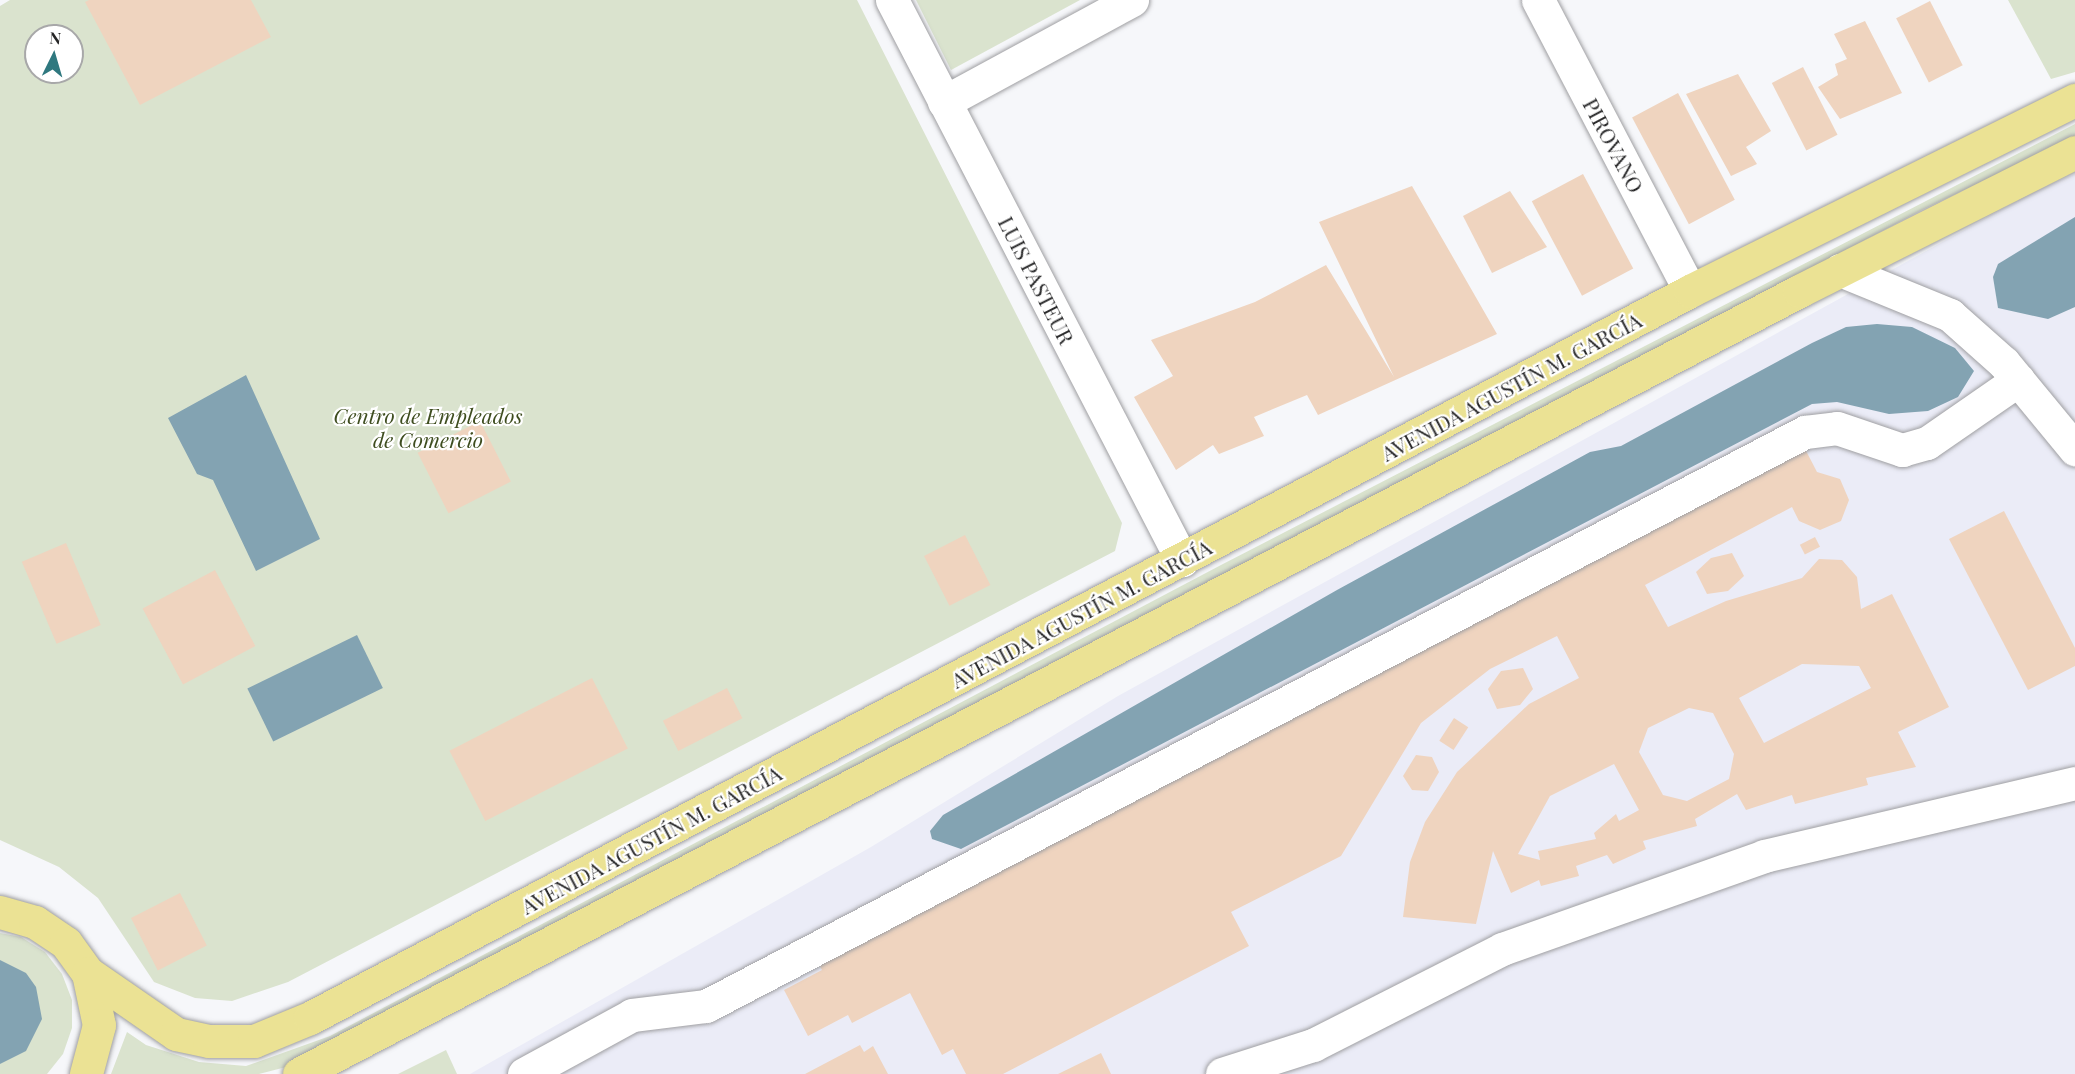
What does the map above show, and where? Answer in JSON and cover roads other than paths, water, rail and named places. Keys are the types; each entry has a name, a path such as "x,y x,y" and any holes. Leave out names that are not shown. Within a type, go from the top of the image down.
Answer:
{"main road":[{"name":"AVENIDA AGUSTÍN M. GARCÍA","path":"87,973 176,1034 209,1041 254,1041 310,1018 1690,291 2075,100"},
{"path":"299,1074 1840,270 2075,152"},
{"path":"0,912 35,922 66,943 87,973 99,1025 86,1074"}],"street":[{"name":"LUIS PASTEUR","path":"892,0 1182,560"},
{"path":"944,102 1132,0"},
{"name":"PIROVANO","path":"1538,0 1690,291"},
{"path":"1840,270 1950,315 2018,380 2072,440"},
{"path":"524,1074 632,1015 706,1006 1805,432 1837,428 1902,450 1918,446 2018,380"},
{"path":"1222,1074 1265,1065 1313,1045 1502,949 1731,868 1944,810 2075,783"}],"water":[{"path":"2075,217 2075,307 2048,319 1998,308 1993,277 1998,264"},
{"path":"1877,324 1912,327 1955,348 1974,371 1958,397 1928,411 1889,414 1837,402 1812,404 961,849 932,839 930,831 943,815 1337,590 1590,452 1621,446 1846,327"},
{"path":"246,375 320,539 256,571 213,480 197,474 168,418"},
{"path":"357,635 383,688 273,742 247,688"},
{"path":"0,960 26,973 36,987 42,1019 26,1051 0,1064"}],"park label":[{"name":"Centro de Empleados de Comercio","path":"428,427"}]}
